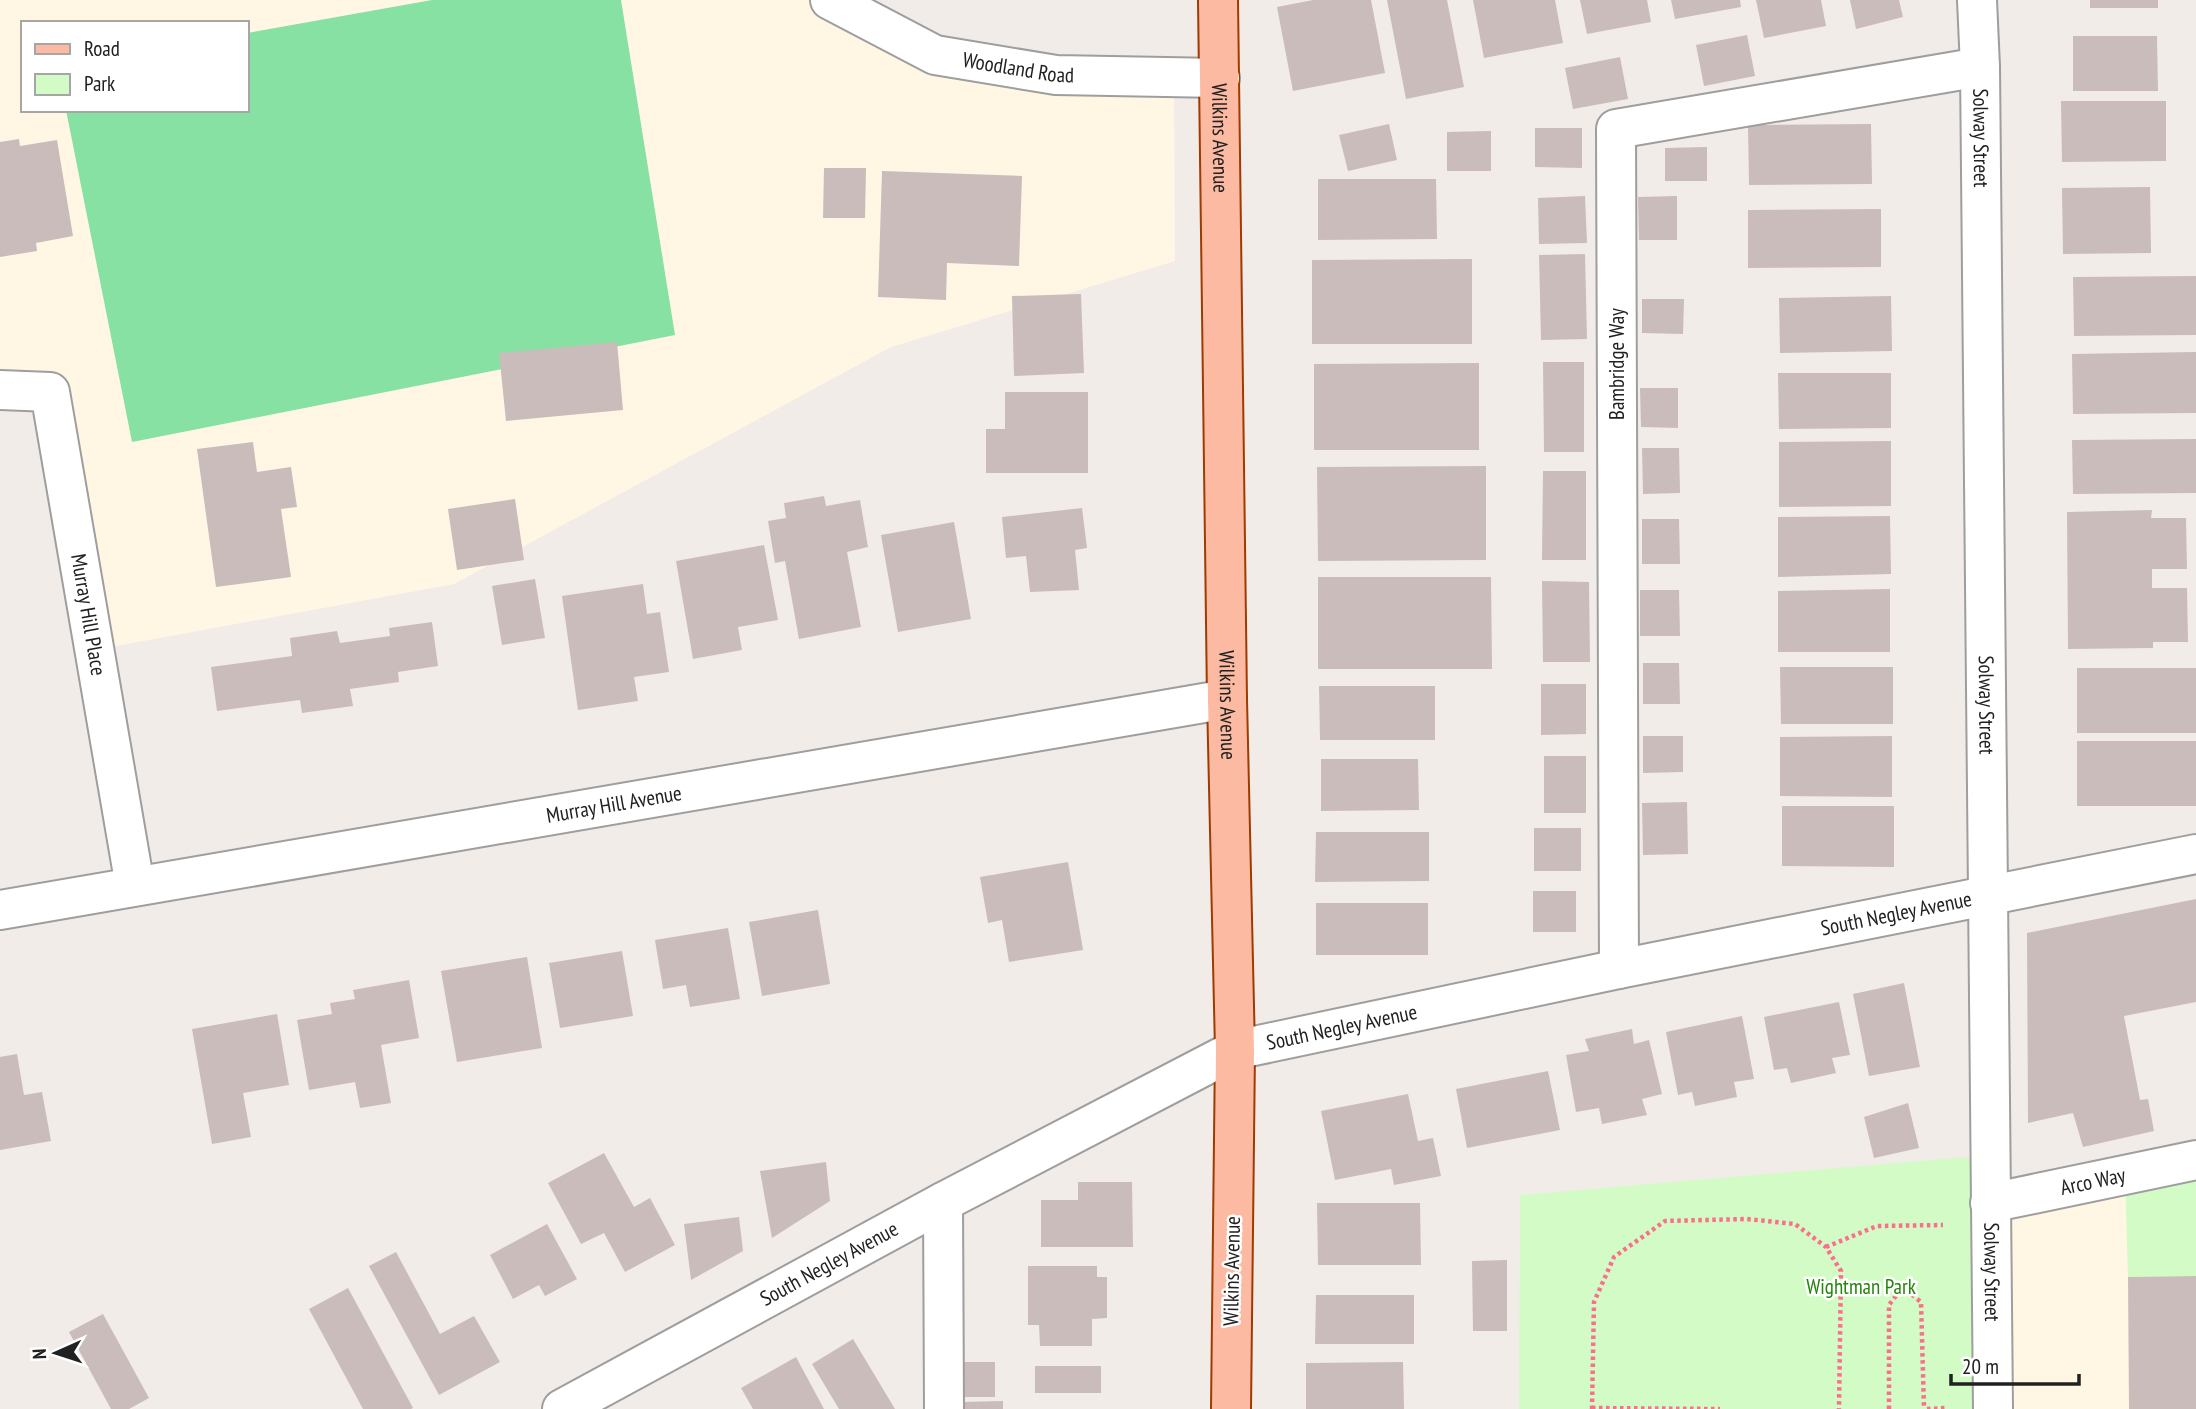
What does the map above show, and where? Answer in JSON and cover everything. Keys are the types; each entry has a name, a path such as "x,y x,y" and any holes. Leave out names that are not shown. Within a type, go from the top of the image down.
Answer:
{"main road":[{"name":"Wilkins Avenue","path":"1218,0 1227,699 1235,1050 1230,1409"}],"street":[{"name":"Woodland Road","path":"830,0 935,55 1055,75 1220,78"},
{"name":"Solway Street","path":"1977,0 1980,67 1993,1409"},
{"name":"Bambridge Way","path":"1619,969 1616,129 1980,67"},
{"name":"Murray Hill Place","path":"0,390 50,392 135,886"},
{"name":"Murray Hill Avenue","path":"0,910 1227,699"},
{"name":"South Negley Avenue","path":"562,1409 943,1202 1235,1050 1619,969 2196,854"},
{"name":"Arco Way","path":"1990,1203 2196,1160"},
{"path":"943,1202 944,1409"}],"path":[{"path":"1720,1409 1592,1408 1594,1302 1614,1256 1665,1221 1747,1219 1795,1224 1826,1247 1841,1271 1839,1409"},
{"path":"1826,1247 1877,1226 1942,1225"},
{"path":"1889,1409 1889,1304 1898,1293 1911,1294 1921,1302 1925,1409 1946,1408"}],"shaded area":[{"path":"0,0 830,0 935,55 1174,78 1175,261 891,347 454,584 94,650 50,393 0,390"},
{"path":"2196,1160 2196,1409 1993,1409 1990,1203"}],"green space":[{"path":"432,0 621,0 675,335 132,442 66,112 248,112 248,33"},
{"name":"Wightman Park","path":"1990,1155 1993,1409 1519,1409 1520,1195"},
{"path":"2196,1160 2196,1276 2128,1277 2125,1175"}],"building":[{"path":"1313,0 1371,0 1385,73 1293,91 1277,7"},
{"path":"1387,0 1447,0 1464,87 1406,99"},
{"path":"1473,0 1555,0 1563,43 1484,58"},
{"path":"1580,0 1647,0 1651,22 1587,34"},
{"path":"1671,0 1740,0 1741,7 1675,19"},
{"path":"1756,0 1821,0 1826,26 1764,38"},
{"path":"1850,0 1899,0 1903,17 1856,29"},
{"path":"2090,0 2158,0 2158,8 2090,8"},
{"path":"1747,35 1755,76 1704,86 1696,45"},
{"path":"2073,36 2157,36 2158,91 2073,91"},
{"path":"1620,57 1628,99 1573,109 1565,68"},
{"path":"2061,101 2166,101 2166,161 2062,162"},
{"path":"1389,124 1397,160 1348,171 1339,135"},
{"path":"1871,124 1872,184 1749,185 1748,125"},
{"path":"1535,128 1582,128 1582,168 1535,167"},
{"path":"1491,131 1491,171 1447,171 1447,132"},
{"path":"19,139 20,146 57,140 73,236 36,243 37,251 0,257 0,142"},
{"path":"1707,147 1707,181 1665,181 1665,148"},
{"path":"824,168 866,168 865,218 823,218"},
{"path":"882,171 1022,176 1019,266 947,263 946,300 878,297"},
{"path":"1318,179 1436,179 1437,239 1318,240"},
{"path":"2150,187 2151,253 2063,254 2062,188"},
{"path":"1585,196 1587,243 1539,244 1538,198"},
{"path":"1677,196 1677,240 1639,240 1638,197"},
{"path":"1881,209 1881,267 1748,268 1748,210"},
{"path":"1585,254 1587,339 1541,340 1539,255"},
{"path":"1472,259 1472,344 1312,344 1312,260"},
{"path":"2196,276 2196,335 2074,336 2073,277"},
{"path":"1081,294 1084,373 1014,376 1012,296"},
{"path":"1891,296 1892,351 1780,353 1779,298"},
{"path":"1642,299 1684,299 1683,334 1642,333"},
{"path":"617,342 623,410 506,421 499,353"},
{"path":"2196,352 2196,413 2073,414 2072,354"},
{"path":"1543,362 1584,362 1584,452 1544,452"},
{"path":"1479,363 1479,450 1314,450 1314,364"},
{"path":"1778,373 1891,373 1891,428 1779,429"},
{"path":"1640,388 1678,388 1678,428 1641,427"},
{"path":"1005,392 1088,392 1088,473 986,473 986,429 1005,429"},
{"path":"2196,439 2196,493 2073,494 2072,440"},
{"path":"1891,441 1891,506 1779,507 1779,442"},
{"path":"253,442 257,472 291,467 297,507 281,509 291,577 216,587 197,449"},
{"path":"1642,448 1679,448 1680,493 1643,494"},
{"path":"1486,466 1486,560 1318,561 1317,467"},
{"path":"1543,471 1586,471 1586,560 1542,560"},
{"path":"824,496 826,506 860,500 868,547 847,552 861,627 799,639 785,561 775,563 768,521 786,518 784,503"},
{"path":"515,499 524,560 457,570 448,509"},
{"path":"1082,508 1087,548 1075,550 1079,590 1030,592 1026,556 1006,558 1002,517"},
{"path":"2152,510 2151,518 2186,518 2187,569 2152,569 2152,588 2187,588 2188,642 2153,642 2153,648 2068,649 2067,512"},
{"path":"1890,516 1891,574 1778,577 1778,517"},
{"path":"1642,519 1679,519 1680,564 1642,564"},
{"path":"954,522 971,619 898,632 881,535"},
{"path":"764,545 778,620 738,627 742,650 693,659 676,561"},
{"path":"1318,577 1491,577 1492,669 1318,669"},
{"path":"535,579 545,638 502,645 492,586"},
{"path":"1542,581 1589,582 1590,662 1543,662"},
{"path":"643,584 647,614 660,612 669,672 634,677 638,701 578,710 562,596"},
{"path":"1890,589 1890,652 1778,652 1778,591"},
{"path":"1640,590 1679,590 1680,636 1640,636"},
{"path":"432,622 438,666 398,672 399,682 350,689 353,706 302,713 300,700 217,711 211,667 292,656 290,638 337,631 340,643 390,636 389,628"},
{"path":"1643,663 1679,663 1680,704 1643,704"},
{"path":"1780,667 1893,667 1893,724 1781,724"},
{"path":"2077,668 2196,668 2196,733 2077,733"},
{"path":"1541,684 1586,684 1586,734 1541,735"},
{"path":"1319,686 1435,686 1435,740 1320,740"},
{"path":"1643,736 1683,736 1683,772 1643,773"},
{"path":"1892,736 1892,797 1780,796 1780,737"},
{"path":"2077,741 2196,741 2196,806 2077,806"},
{"path":"1544,756 1586,756 1586,813 1544,813"},
{"path":"1321,759 1418,759 1419,810 1321,811"},
{"path":"1687,802 1688,854 1643,855 1642,803"},
{"path":"1782,806 1894,806 1894,867 1782,866"},
{"path":"1534,828 1581,828 1581,871 1534,871"},
{"path":"1316,832 1429,832 1429,881 1315,882"},
{"path":"1068,862 1083,950 1009,962 1002,920 988,923 980,877"},
{"path":"1533,891 1576,891 1576,932 1533,932"},
{"path":"2196,899 2196,1002 2124,1016 2140,1100 2148,1099 2154,1131 2083,1147 2073,1113 2028,1123 2027,933"},
{"path":"1316,903 1428,903 1428,955 1316,955"},
{"path":"818,910 830,984 762,996 749,922"},
{"path":"728,928 740,999 690,1007 686,985 663,989 655,940"},
{"path":"622,951 633,1016 560,1028 549,963"},
{"path":"527,957 542,1048 457,1062 441,971"},
{"path":"409,980 419,1038 381,1045 391,1103 360,1108 355,1082 309,1090 297,1020 332,1014 330,1003 355,999 353,990"},
{"path":"1904,983 1920,1067 1869,1076 1853,994"},
{"path":"1839,1002 1850,1055 1832,1058 1836,1073 1791,1083 1787,1068 1774,1070 1764,1017"},
{"path":"277,1014 289,1085 243,1093 251,1137 212,1144 192,1029"},
{"path":"1742,1016 1754,1079 1734,1082 1737,1097 1695,1106 1692,1092 1678,1095 1666,1032"},
{"path":"1632,1029 1634,1044 1649,1040 1662,1094 1642,1099 1647,1115 1602,1124 1599,1108 1576,1112 1566,1055 1589,1051 1585,1039"},
{"path":"17,1054 24,1095 42,1092 51,1141 0,1150 0,1057"},
{"path":"1548,1071 1560,1130 1467,1148 1456,1089"},
{"path":"1408,1094 1418,1141 1433,1138 1441,1176 1394,1185 1391,1169 1335,1180 1321,1111"},
{"path":"1908,1103 1919,1148 1874,1158 1864,1117"},
{"path":"604,1153 634,1207 650,1198 675,1245 625,1272 604,1233 581,1244 548,1183"},
{"path":"826,1162 830,1201 772,1238 760,1171"},
{"path":"1078,1182 1132,1182 1133,1247 1041,1247 1041,1200 1078,1200"},
{"path":"1317,1203 1420,1203 1421,1265 1318,1265"},
{"path":"739,1217 743,1251 691,1280 684,1224"},
{"path":"547,1224 577,1279 545,1296 539,1285 513,1299 490,1255"},
{"path":"396,1252 440,1334 474,1316 500,1362 439,1395 369,1266"},
{"path":"1507,1260 1507,1331 1473,1331 1472,1261"},
{"path":"1028,1266 1097,1266 1097,1277 1107,1277 1107,1318 1092,1319 1092,1346 1040,1346 1039,1325 1028,1325"},
{"path":"2196,1276 2196,1409 2129,1409 2128,1277"},
{"path":"348,1288 413,1408 363,1409 309,1309"},
{"path":"1316,1295 1414,1295 1414,1344 1315,1344"},
{"path":"103,1314 149,1398 129,1409 111,1409 69,1332"},
{"path":"853,1339 895,1409 839,1409 812,1364"},
{"path":"796,1357 824,1409 753,1409 741,1388"},
{"path":"958,1362 995,1362 995,1397 958,1397"},
{"path":"1403,1362 1404,1409 1306,1409 1306,1363"},
{"path":"1035,1366 1101,1366 1101,1393 1035,1393"},
{"path":"1003,1401 1003,1409 960,1409 960,1402"}]}
